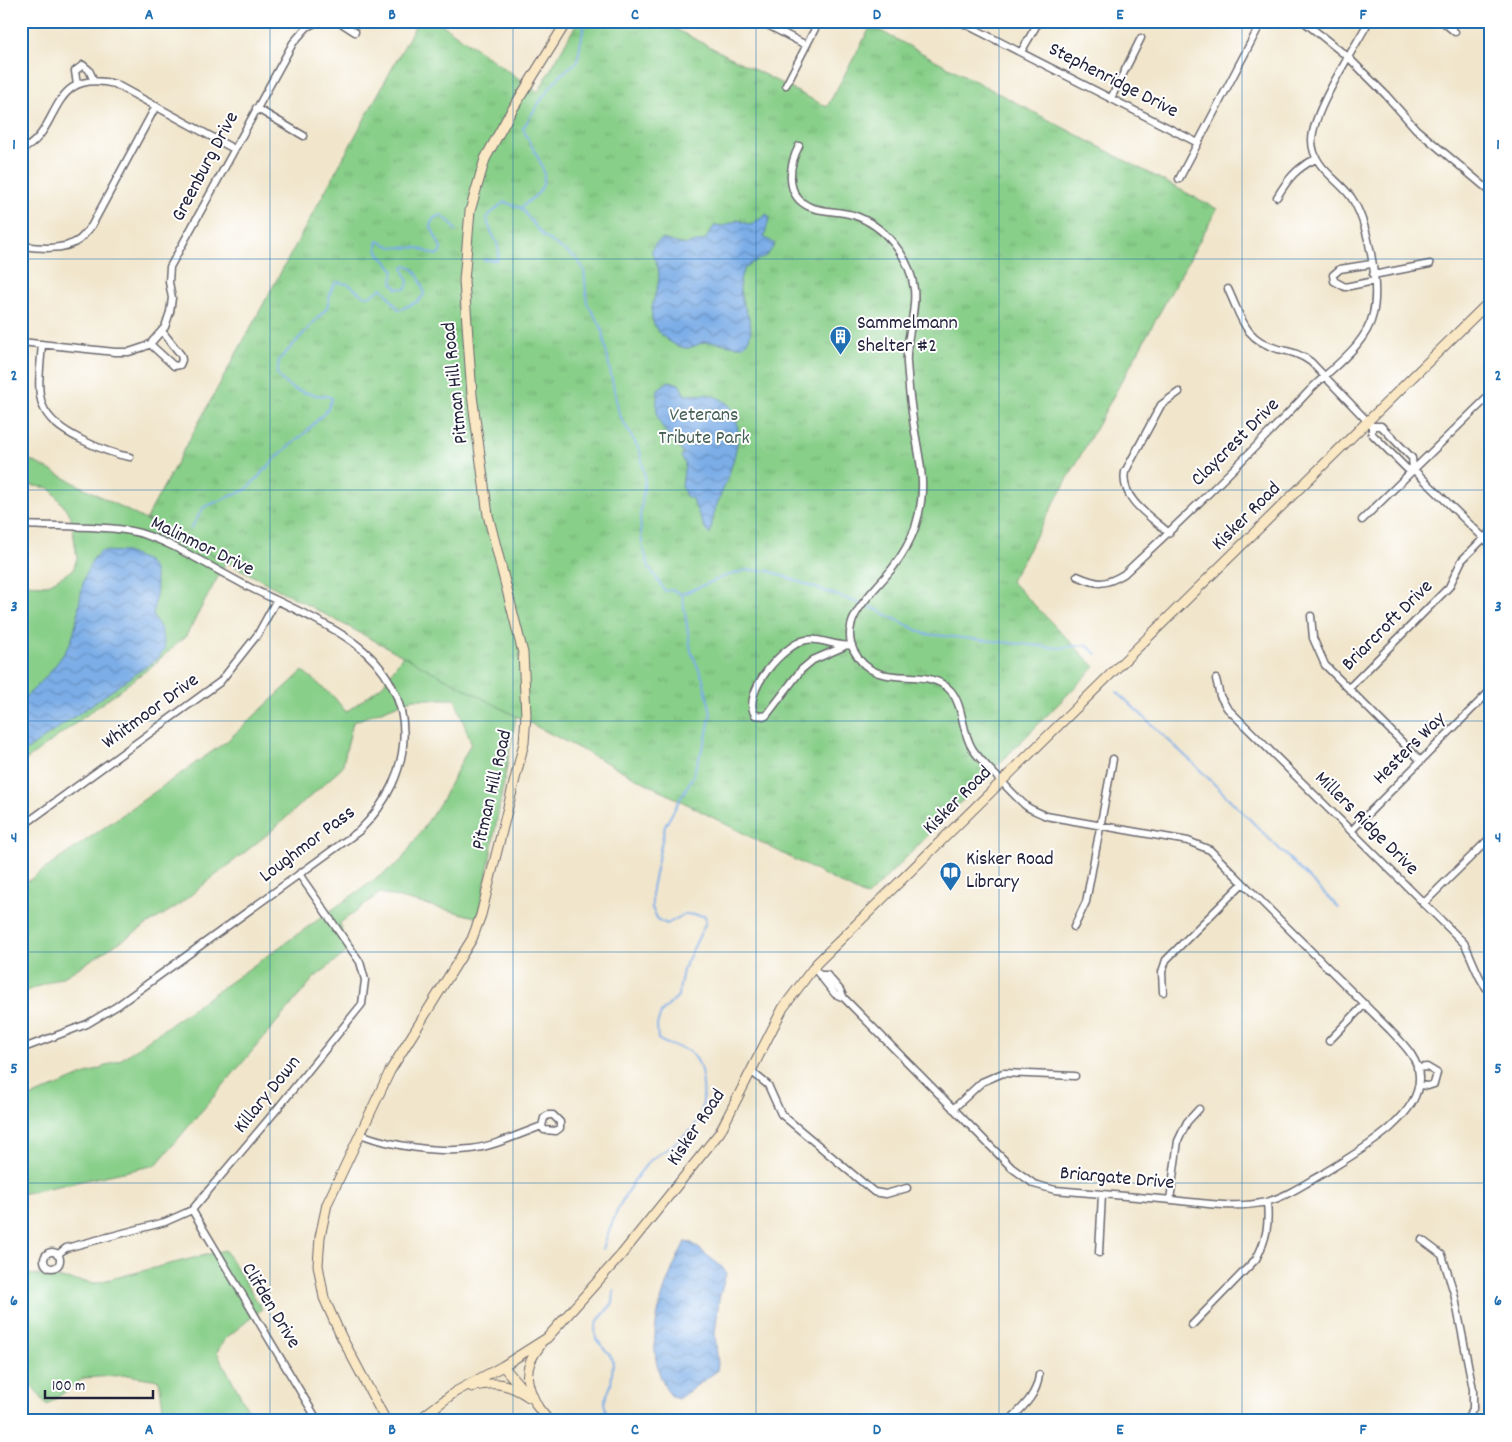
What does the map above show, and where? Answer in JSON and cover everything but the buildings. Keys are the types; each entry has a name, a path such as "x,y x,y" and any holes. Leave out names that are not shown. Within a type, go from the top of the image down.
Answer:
{"main road":[{"name":"Pitman Hill Road","path":"386,1421 341,1336 324,1298 318,1265 320,1237 327,1204 390,1071 472,939 481,915 524,743 526,715 523,653 488,515 472,395 464,281 470,211 485,160 509,115 567,21"},
{"name":"Kisker Road","path":"455,1392 504,1366 547,1338 622,1254 720,1132 783,1008 1003,781 1370,424 1491,300"},
{"path":"539,1409 528,1388 527,1378 534,1354 547,1338"},
{"path":"504,1366 549,1421"},
{"path":"417,1421 455,1392 496,1382 508,1385 529,1397"}],"street":[{"name":"Greenburg Drive","path":"21,342 100,352 129,352 150,344 162,331 170,312 170,267 293,42 306,24 319,21"},
{"path":"338,21 355,32"},
{"path":"760,21 806,45"},
{"path":"786,85 819,21"},
{"name":"Stephenridge Drive","path":"960,21 1198,143"},
{"path":"1021,52 1039,21"},
{"path":"1179,179 1262,21"},
{"path":"1303,21 1349,58 1386,95 1416,129 1491,192"},
{"path":"1277,197 1294,172 1302,165 1316,159 1312,140 1317,120 1369,21"},
{"path":"1442,21 1455,32"},
{"path":"1111,98 1142,38"},
{"path":"77,85 75,71 83,65 89,70 94,81"},
{"path":"21,150 27,148 43,130 65,94 77,85 94,81 115,84 234,149"},
{"path":"21,246 42,248 64,245 78,240 92,225 156,106"},
{"path":"256,108 304,136"},
{"path":"799,146 790,165 789,175 792,185 802,202 809,207 854,216 877,228 900,253 913,278 916,304 907,361 913,420 923,467 920,509 905,551 863,603 850,628 852,645 860,660 870,670 891,677 932,680 950,690 958,702 972,749 1026,806 1046,816 1199,844 1210,850 1365,1004 1410,1052 1417,1068 1419,1085 1428,1086 1434,1084 1437,1073 1427,1067 1417,1068"},
{"name":"Claycrest Drive","path":"1077,576 1094,583 1109,583 1124,574 1169,532 1348,354 1367,330 1373,312 1373,278 1363,220 1350,195 1331,178 1316,159"},
{"path":"1371,264 1340,269 1333,275 1334,281 1345,287 1430,264"},
{"path":"1228,289 1248,333 1267,345 1302,354 1370,424 1372,434 1407,469 1413,469"},
{"path":"150,344 174,366 180,365 181,356 162,331"},
{"path":"42,344 39,389 45,414 68,433 112,454 130,457"},
{"path":"1169,532 1131,498 1124,479 1125,472 1161,406 1179,392"},
{"path":"1362,520 1491,394"},
{"path":"1370,424 1380,426 1400,445 1412,458 1413,469 1491,546"},
{"name":"Malinmor Drive","path":"21,525 132,531 180,552 276,601"},
{"name":"Briarcroft Drive","path":"1348,688 1449,587 1462,560 1491,531"},
{"name":"Whitmoor Drive","path":"21,827 220,682 258,634 276,601"},
{"name":"Loughmor Pass","path":"21,1049 87,1024 117,1006 358,831 380,808 398,773 405,738 401,710 386,676 352,641 276,601"},
{"path":"1311,616 1313,638 1325,665 1421,761"},
{"path":"843,647 805,640 783,654 770,667 757,690 752,704 755,715 766,716 788,684 813,660 852,645"},
{"name":"Millers Ridge Drive","path":"1216,680 1220,696 1227,708 1464,943 1473,959 1483,986 1491,993"},
{"name":"Hesters Way","path":"1351,831 1491,690"},
{"path":"1074,928 1086,902 1099,825 1113,759"},
{"path":"1423,904 1491,837"},
{"name":"Killary Down","path":"57,1254 66,1248 165,1222 192,1210 278,1108 341,1030 363,999 365,980 360,962 299,874"},
{"path":"1162,992 1162,972 1166,960 1243,883"},
{"name":"Briargate Drive","path":"817,971 827,975 840,990 844,998 1012,1168 1034,1184 1055,1190 1230,1205 1267,1202 1300,1187 1363,1150 1403,1114 1412,1103 1419,1085"},
{"path":"1330,1041 1365,1004"},
{"path":"752,1072 768,1085 780,1114 874,1192 886,1194 907,1188"},
{"path":"953,1109 982,1082 1004,1073 1075,1076"},
{"path":"1170,1200 1178,1141 1187,1122 1199,1109"},
{"path":"360,1134 386,1144 471,1149 493,1144 542,1126"},
{"path":"1099,1253 1102,1194"},
{"path":"1192,1325 1256,1259 1264,1246 1268,1228 1267,1202"},
{"name":"Clifden Drive","path":"192,1210 318,1421"},
{"path":"1422,1240 1442,1255 1454,1293 1472,1389 1473,1409 1466,1421"},
{"path":"1009,1421 1038,1388 1039,1375"}],"green space":[{"name":"Veterans Tribute Park","path":"418,21 437,21 538,92 578,21 660,21 827,107 871,26 1217,209 1011,581 1095,667 867,897 516,716 146,519"},
{"path":"21,455 226,562 186,636 152,666 21,764 21,584 47,585 73,570 77,558 71,516 50,488 21,484"},
{"path":"403,655 516,716 479,918 380,893 340,923 347,952 314,978 156,1165 21,1194 21,1101 120,1060 401,861 442,800 471,743 455,699 412,699 353,722 342,768 269,833 177,906 67,975 21,993 21,886 227,741 303,671 334,697 346,712 383,685"},
{"path":"225,1250 262,1309 225,1339 217,1352 254,1421 165,1421 159,1380 127,1375 84,1378 47,1405 21,1372 21,1273 95,1283"}],"water":[{"path":"767,214 770,217 764,237 775,244 768,254 749,265 741,276 741,295 750,321 751,330 744,346 707,342 688,348 670,342 656,328 652,317 652,306 659,275 652,251 656,243 662,239 684,245 705,240 715,225 724,226 738,220 751,225"},
{"path":"669,381 679,384 685,395 716,397 729,405 736,417 738,431 736,447 727,480 715,510 710,534 706,531 692,499 686,496 682,486 685,463 681,457 683,453 658,419 658,389"},
{"path":"101,551 126,552 147,561 154,570 157,588 153,616 161,629 165,649 157,659 21,754 21,700 49,673 62,657 71,641 88,569 93,559"},
{"path":"685,1242 692,1243 723,1268 726,1274 719,1299 715,1334 717,1371 678,1399 672,1397 662,1379 656,1360 655,1340 657,1320 668,1279"}],"waterway":[{"path":"521,208 538,193 543,185 544,177 540,160 523,128 553,84 568,68 577,62 585,21"},
{"path":"484,260 497,260 499,254 497,243 487,217 504,202 521,208 543,236 576,258 584,269 587,303 601,326 619,414 640,451 645,478 640,518 642,544 649,567 665,591 672,590 682,594 726,576 747,570 769,571 875,609 925,634 1058,648 1086,645 1097,654"},
{"path":"191,528 204,507 246,490 280,454 306,432 328,409 332,398 304,393 294,389 277,374 279,360 327,308 331,290 336,282 348,284 366,296 382,288 399,310 417,302 424,295 419,277 406,265 403,268 408,282 406,289 396,288 392,282 394,270 377,250 378,241 392,247 418,248 436,255 440,253 441,248 430,225 434,218 441,215 451,223 456,231"},
{"path":"603,1249 620,1205 638,1175 650,1161 682,1138 695,1125 702,1109 703,1085 698,1062 690,1052 658,1039 657,1025 661,1013 678,996 683,970 706,922 705,916 685,914 667,924 658,920 652,908 652,888 665,826 692,778 706,738 711,713 703,679 691,651 682,594"},
{"path":"1117,692 1195,765 1339,908"},
{"path":"608,1421 604,1402 611,1385 613,1363 610,1355 596,1339 595,1331 597,1322 613,1303 614,1290"}],"place":[{"name":"Sammelmann Shelter #2","path":"841,355"},
{"name":"Kisker Road Library","path":"950,891"}]}
